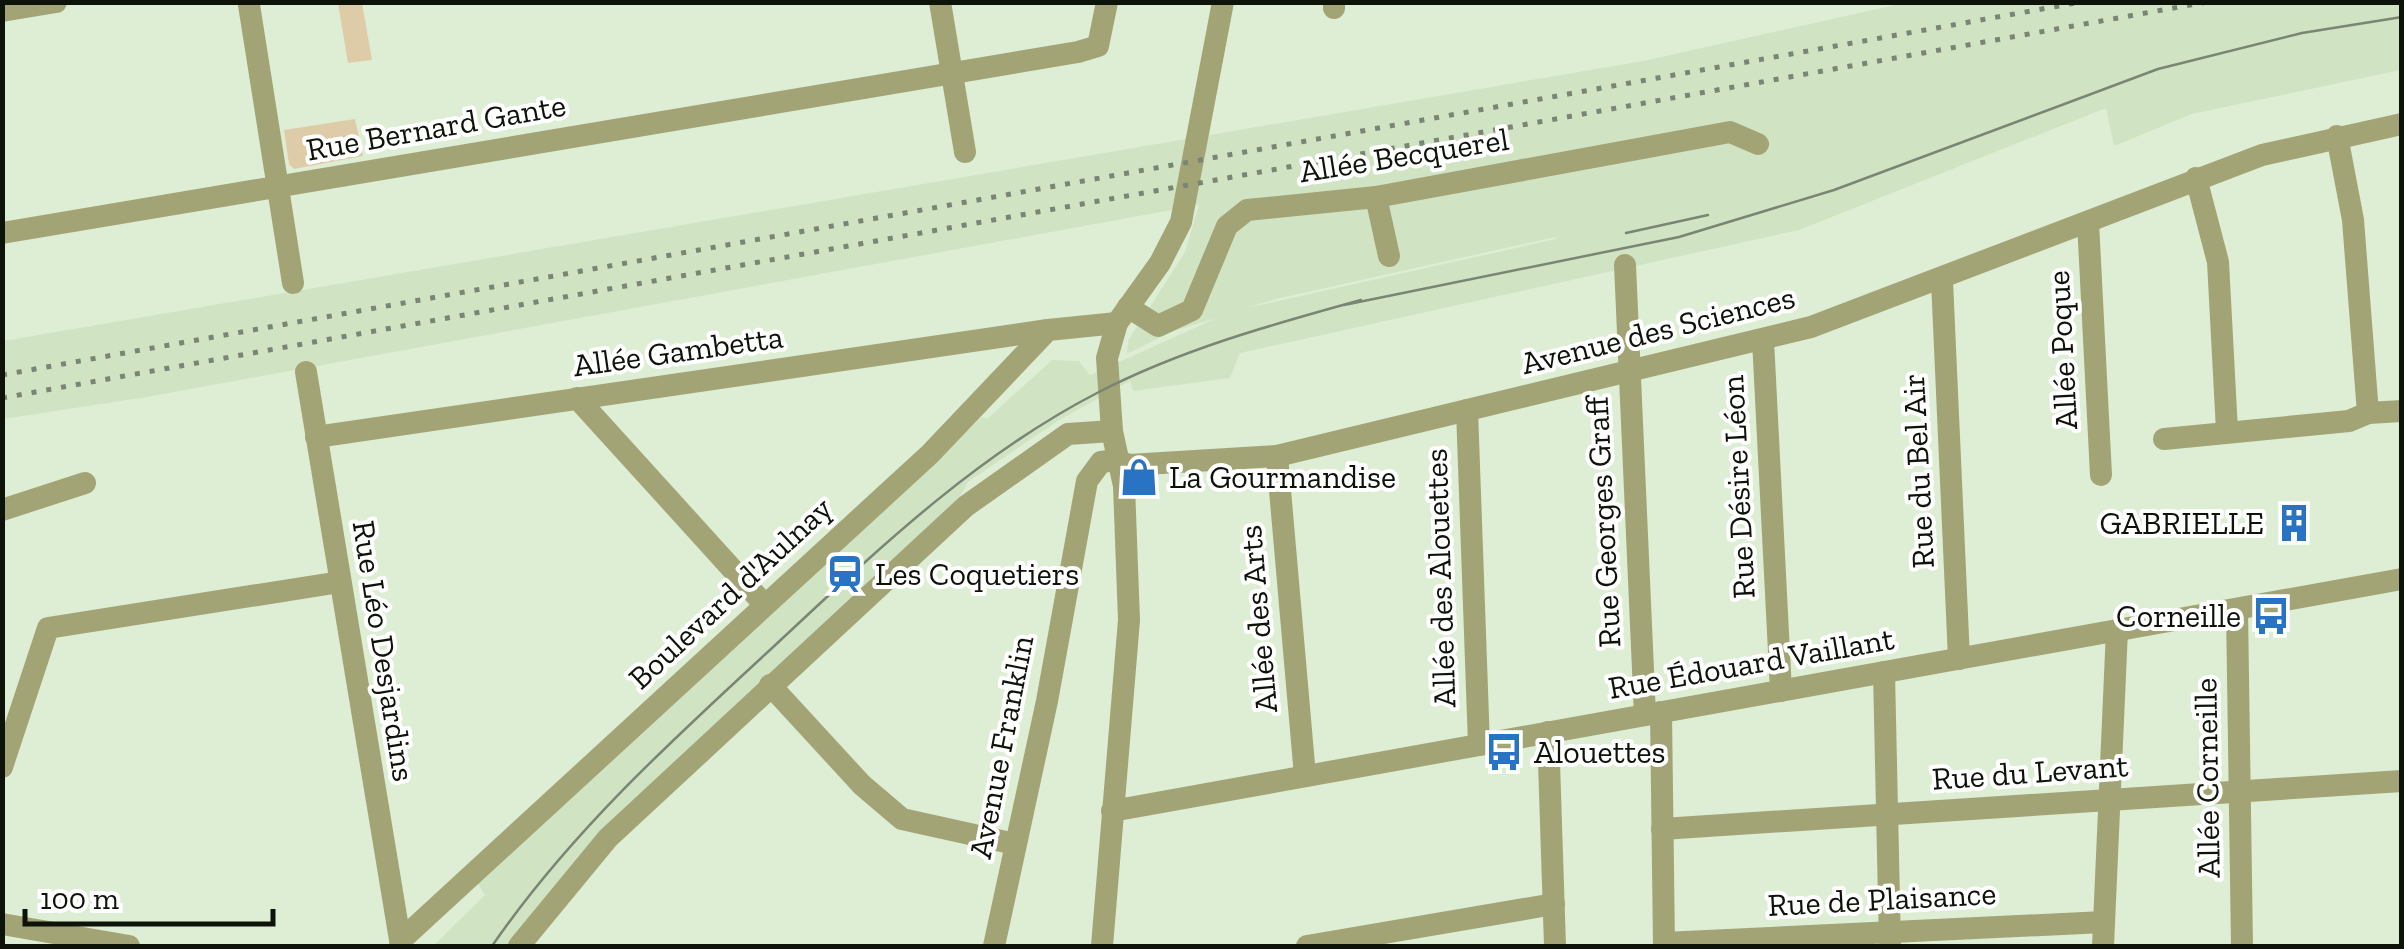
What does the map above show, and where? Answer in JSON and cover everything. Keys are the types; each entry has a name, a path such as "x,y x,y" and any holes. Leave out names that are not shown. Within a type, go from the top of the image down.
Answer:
{"street":[{"path":"2,12 56,2"},
{"path":"940,2 965,152"},
{"name":"Rue Bernard Gante","path":"2,233 1088,49 1107,2"},
{"path":"1102,946 1129,620 1124,486 1112,432 1107,358 1123,315 1173,241 1188,200 1223,2"},
{"path":"245,3 279,186 292,282"},
{"name":"Avenue des Sciences","path":"1116,460 1129,465 1277,456 1763,340 1942,281 2262,155 2402,124"},
{"name":"Allée Becquerel","path":"1123,315 1158,326 1183,318 1192,310 1227,226 1247,210 1376,197 1730,132 1758,144"},
{"path":"2337,136 2353,220 2368,413"},
{"path":"2196,178 2218,262 2227,431"},
{"path":"1376,197 1389,256"},
{"name":"Allée Poque","path":"2088,222 2101,475"},
{"name":"Rue Georges Graff","path":"1624,265 1662,829 1664,944"},
{"name":"Rue du Bel Air","path":"1942,281 1959,659"},
{"path":"1048,330 1123,315"},
{"name":"Allée Gambetta","path":"316,437 1048,330"},
{"name":"Boulevard d'Aulnay","path":"401,944 930,454 939,439 1039,344 1048,330"},
{"name":"Rue Désire Léon","path":"1763,340 1781,691"},
{"name":"Rue Léo Desjardins","path":"306,372 401,944"},
{"path":"577,398 764,604"},
{"name":"Allée des Alouettes","path":"1467,410 1479,745"},
{"path":"2164,439 2349,421 2368,413 2402,411"},
{"path":"519,946 608,838 966,506 1068,434 1112,432"},
{"name":"Allée des Arts","path":"1277,456 1305,776"},
{"name":"Avenue Franklin","path":"994,946 1047,701 1086,480 1101,462 1116,460"},
{"path":"2,510 85,482"},
{"name":"Rue Édouard Vaillant","path":"1112,811 2402,579"},
{"path":"2,767 48,628 340,582"},
{"name":"Allée Corneille","path":"2236,609 2242,946"},
{"path":"2103,946 2116,630"},
{"path":"1884,672 1890,938"},
{"path":"770,685 862,785 902,819 1015,844"},
{"path":"1548,732 1555,946"},
{"name":"Rue du Levant","path":"1662,829 2402,781"},
{"path":"1307,946 1394,939 1554,904"},
{"name":"Rue de Plaisance","path":"1664,944 1890,938 2104,922"},
{"path":"2,924 129,946"}],"shaded area":[{"path":"338,3 362,3 372,60 348,63"},
{"path":"1904,3 2401,3 2401,70 2192,114 2114,146 2106,108 1799,230 1240,353 1230,378 1133,391 1130,381 1059,420 968,482 959,498 510,946 433,946 485,895 476,881 982,417 987,419 1052,360 1079,361 1090,375 1217,318 1173,331 1127,354 1128,341 1185,252 1199,205 147,397 3,419 3,341 1643,61","holes":["1556,239 1246,308 1276,299"]},
{"path":"355,119 363,156 294,169 289,164 284,130"}],"tram line":[{"path":"492,946 554,865 623,790 886,544 966,477 1097,393 1226,340 1293,319 1361,300 1344,305 1679,237 1834,190 2158,69 2302,33 2402,17"},
{"path":"1626,233 1708,215"}],"railway":[{"path":"2,375 2081,2"},
{"path":"2,398 2207,2"}],"place":[{"name":"La Gourmandise","path":"1139,477"},
{"name":"GABRIELLE","path":"2294,523"},
{"name":"Les Coquetiers","path":"845,574"},
{"name":"Corneille","path":"2271,616"},
{"name":"Alouettes","path":"1504,752"}]}
